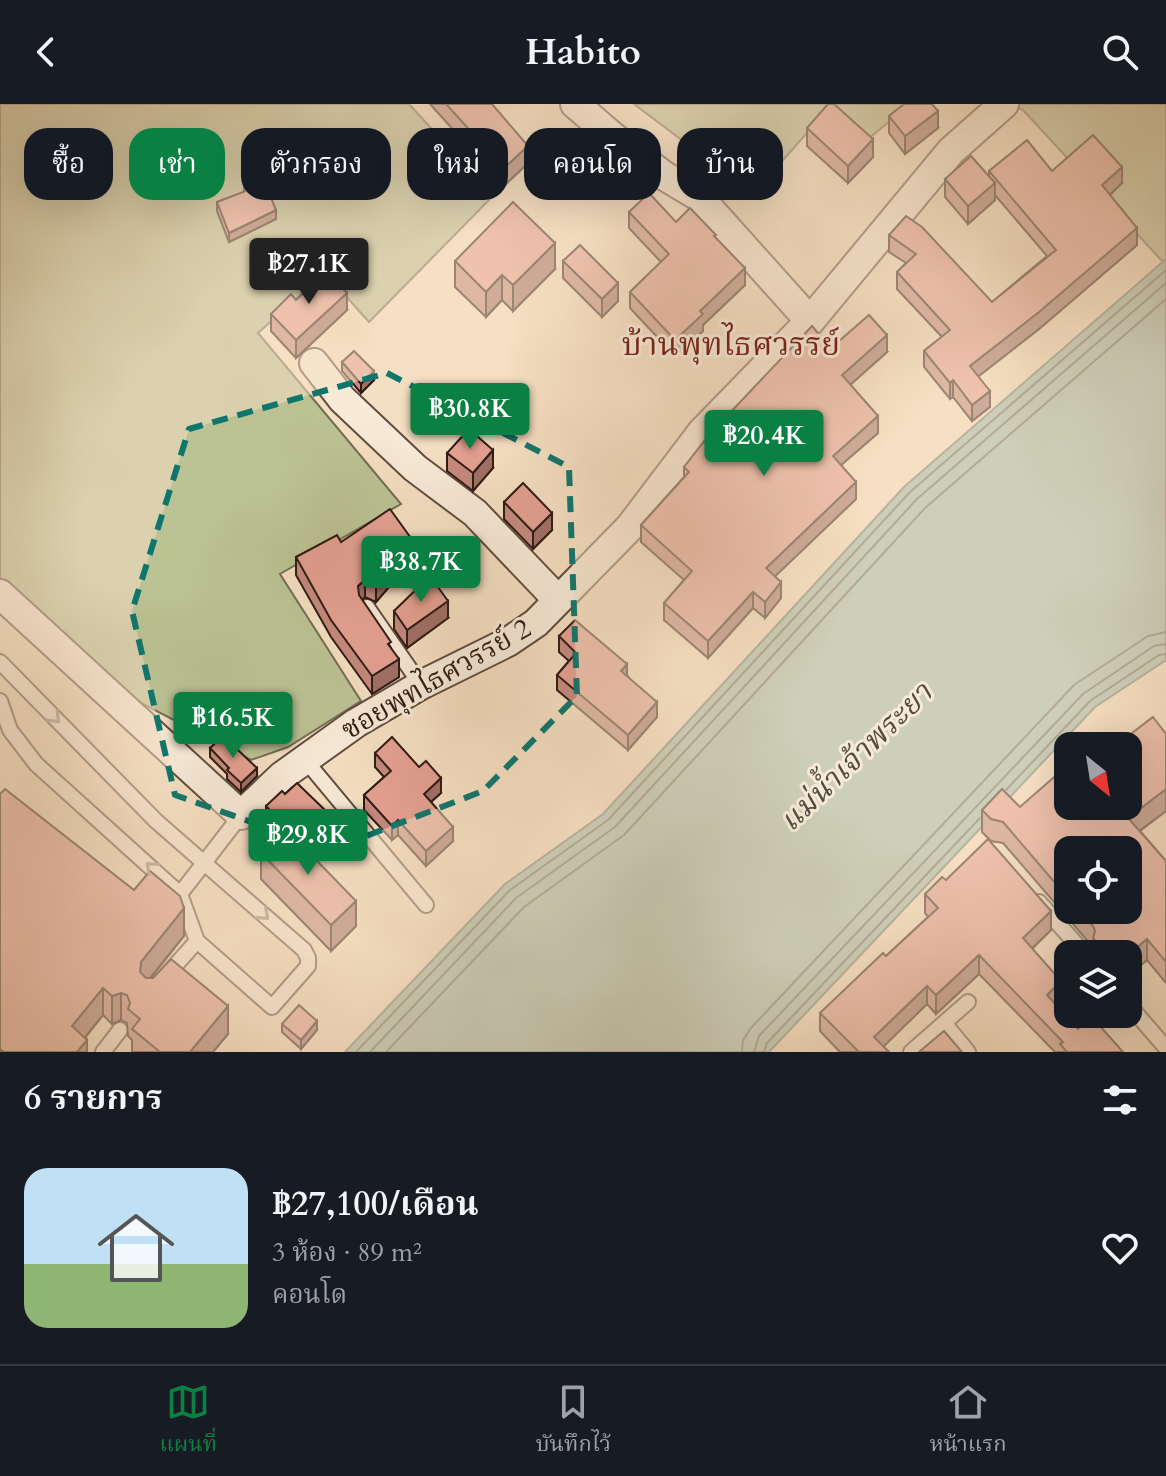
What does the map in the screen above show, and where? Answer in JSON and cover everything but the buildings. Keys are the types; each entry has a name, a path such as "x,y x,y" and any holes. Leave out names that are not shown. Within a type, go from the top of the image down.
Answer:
{"street":[{"path":"575,104 663,175 698,196 810,321"},
{"name":"ซอยพุทไธศวรรย์ 2","path":"241,815 282,776 356,723 421,685 508,642 536,623 630,527 702,432 810,321 951,151 1004,104"},
{"path":"314,363 342,399 415,468 475,513 557,599"},
{"path":"0,594 241,815"}],"lane":[{"path":"367,607 421,685"},
{"path":"0,662 156,821 304,950 308,966 272,1007 197,941 180,894 36,764 10,730 0,701"},
{"path":"306,761 426,905"},
{"path":"180,894 241,815"},
{"path":"1025,885 1073,940"},
{"path":"158,985 197,941"},
{"path":"911,1052 968,1002"},
{"path":"1142,1020 1166,1048"},
{"path":"945,1024 968,1052"},
{"path":"103,1052 120,1030"}],"highlighted area":[{"path":"387,373 569,467 577,696 483,791 330,850 175,795 132,611 189,429"}],"green space":[{"path":"0,104 409,104 431,128 407,128 407,200 489,200 369,322 325,273 258,333 401,504 280,574 361,701 288,747 251,760 139,702 0,580"},
{"path":"634,104 911,104 868,139 829,108 783,160 783,128 677,128 677,137"},
{"path":"1013,104 1166,104 1166,259 1163,262 1024,111"}],"water":[{"name":"แม่น้ำเจ้าพระยา","path":"1166,259 1166,660 1095,707 1071,732 1054,732 1054,750 769,1052 345,1052 505,884 603,814 904,487"}],"district":[{"name":"บ้านพุทไธศวรรย์","path":"731,345"}]}
